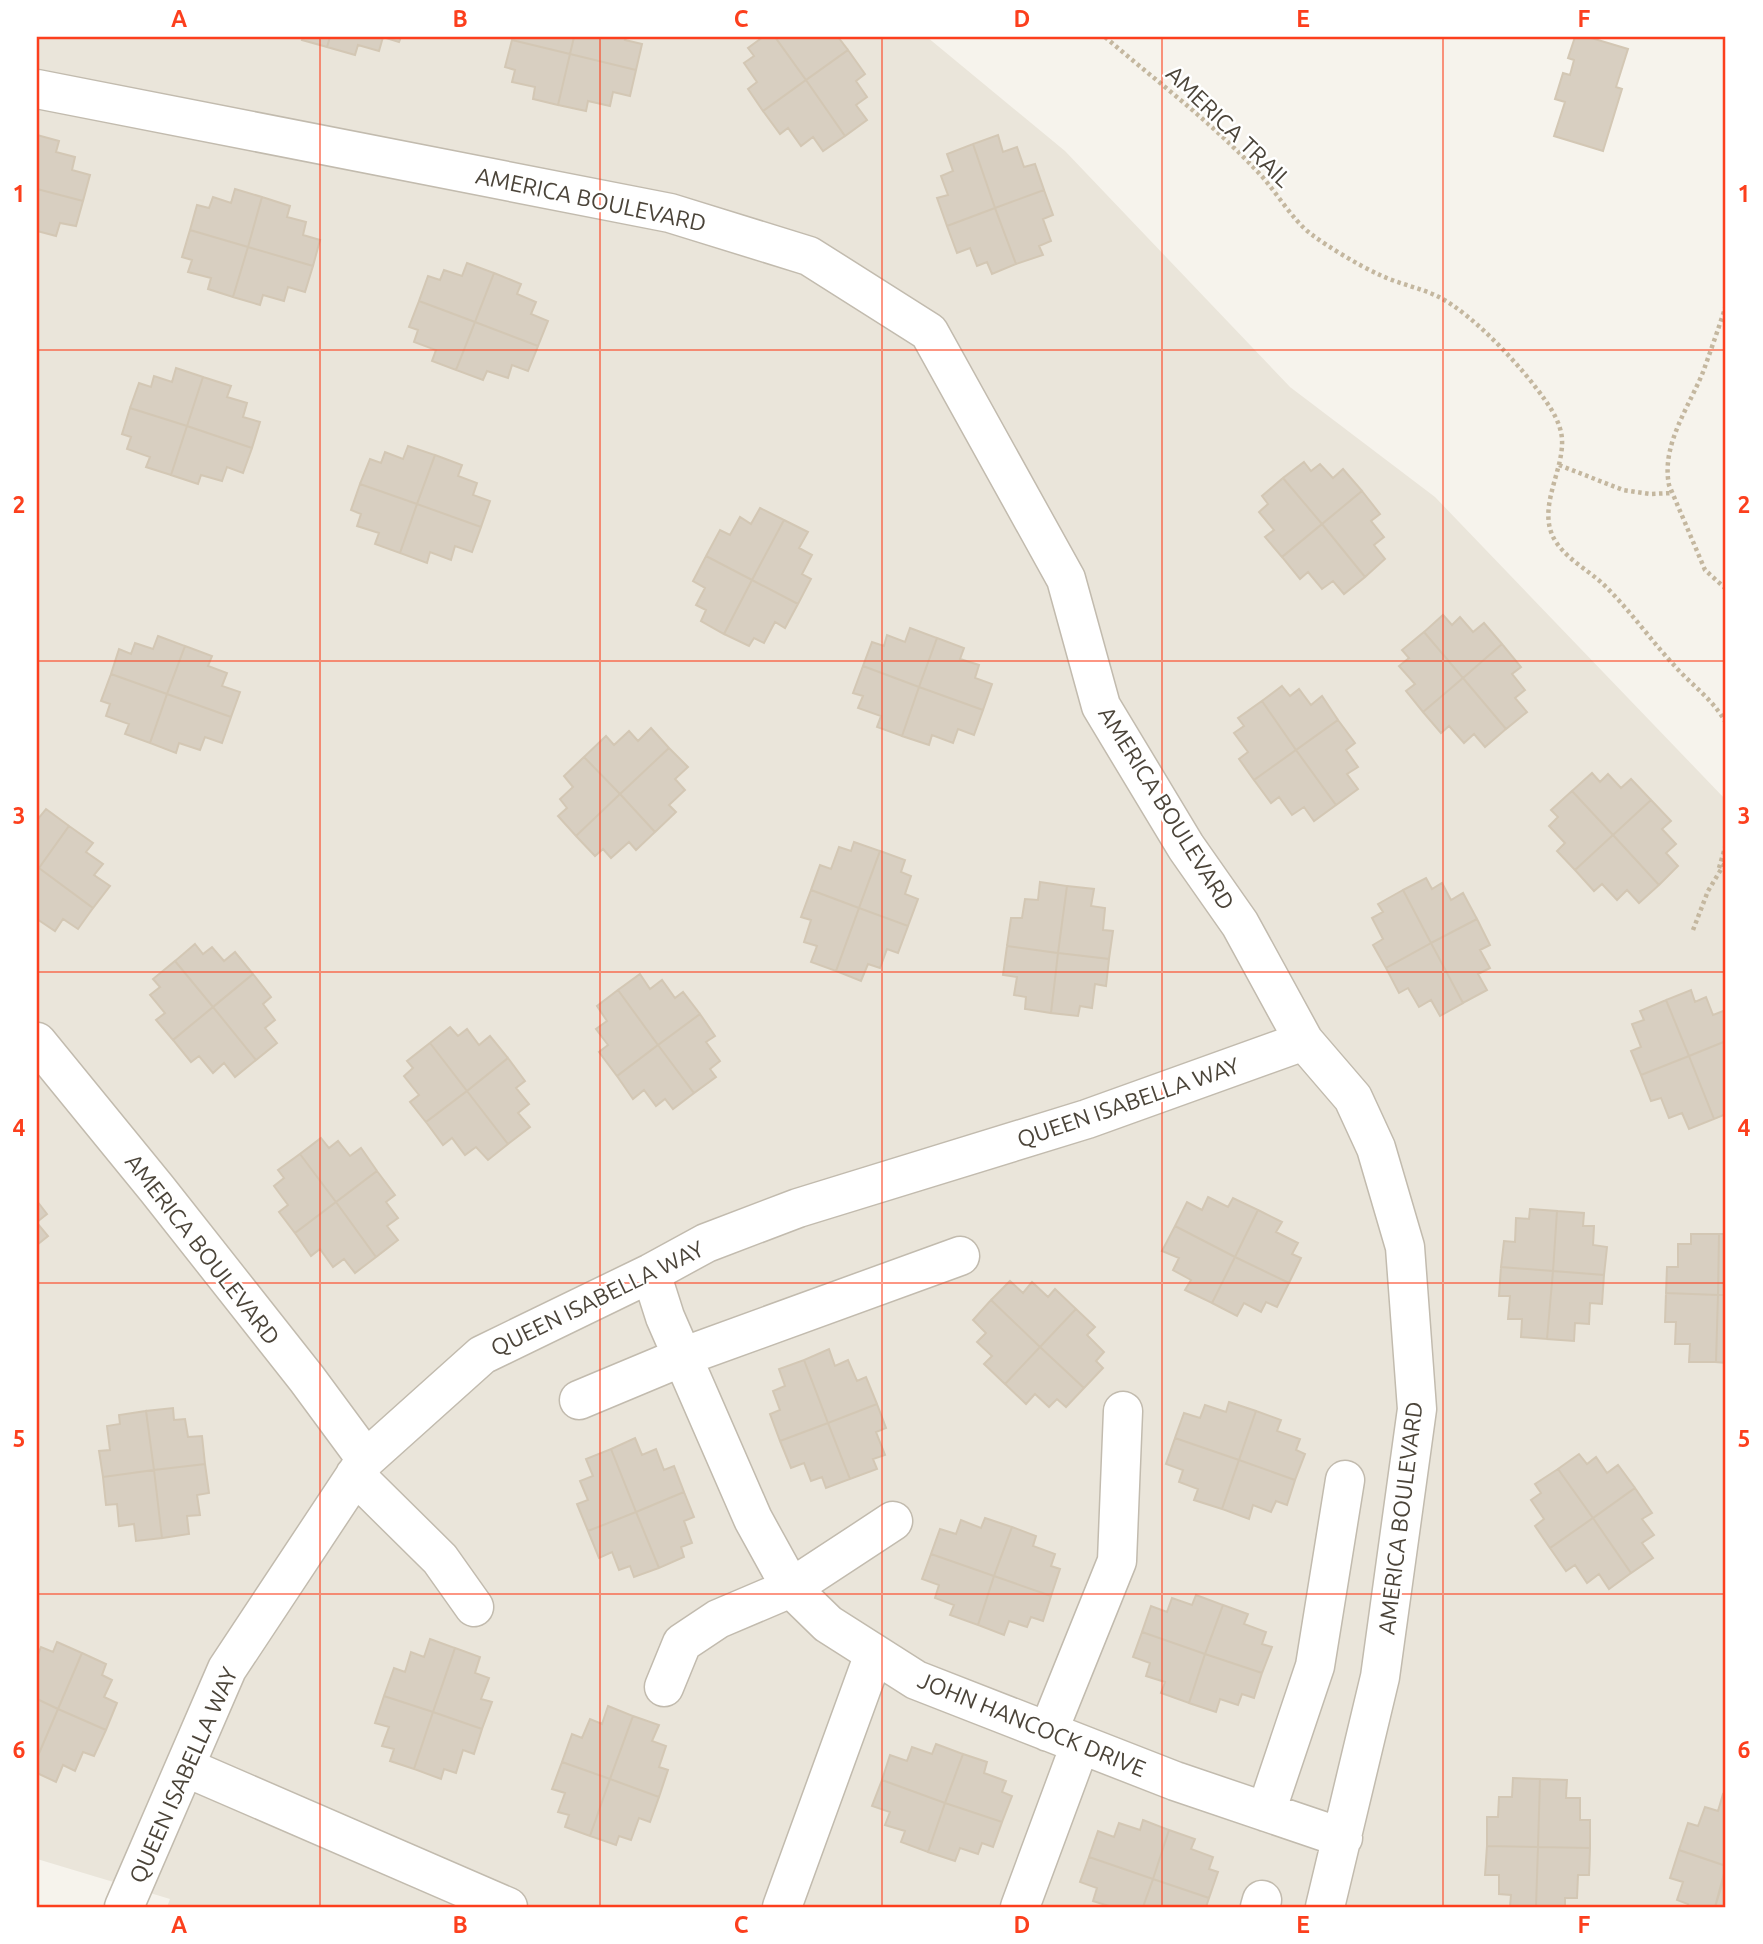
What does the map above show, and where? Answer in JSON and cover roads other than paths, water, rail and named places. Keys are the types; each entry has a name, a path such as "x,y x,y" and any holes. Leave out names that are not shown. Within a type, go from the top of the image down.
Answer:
{"street":[{"name":"AMERICA BOULEVARD","path":"37,89 670,213 809,256 929,332 1066,579 1101,706 1186,847 1240,924 1304,1041 1353,1098 1376,1148 1405,1247 1417,1409 1380,1677 1325,1907"},
{"name":"QUEEN ISABELLA WAY","path":"124,1907 227,1670 361,1467 482,1355 651,1273 706,1243 798,1208 1087,1119 1304,1041"},
{"name":"AMERICA BOULEVARD","path":"37,1042 307,1379 361,1467 440,1559 474,1607"},
{"path":"579,1400 682,1357 960,1256"},
{"name":"JOHN HANCOCK DRIVE","path":"651,1273 665,1317 753,1519 791,1588 828,1623 916,1681 1064,1739 1343,1838"},
{"path":"1020,1907 1064,1739 1117,1561 1123,1411"},
{"path":"1266,1812 1315,1666 1345,1479"},
{"path":"664,1687 682,1643 718,1619 791,1588 893,1521"},
{"path":"782,1907 874,1654"},
{"path":"185,1767 508,1907"}]}
